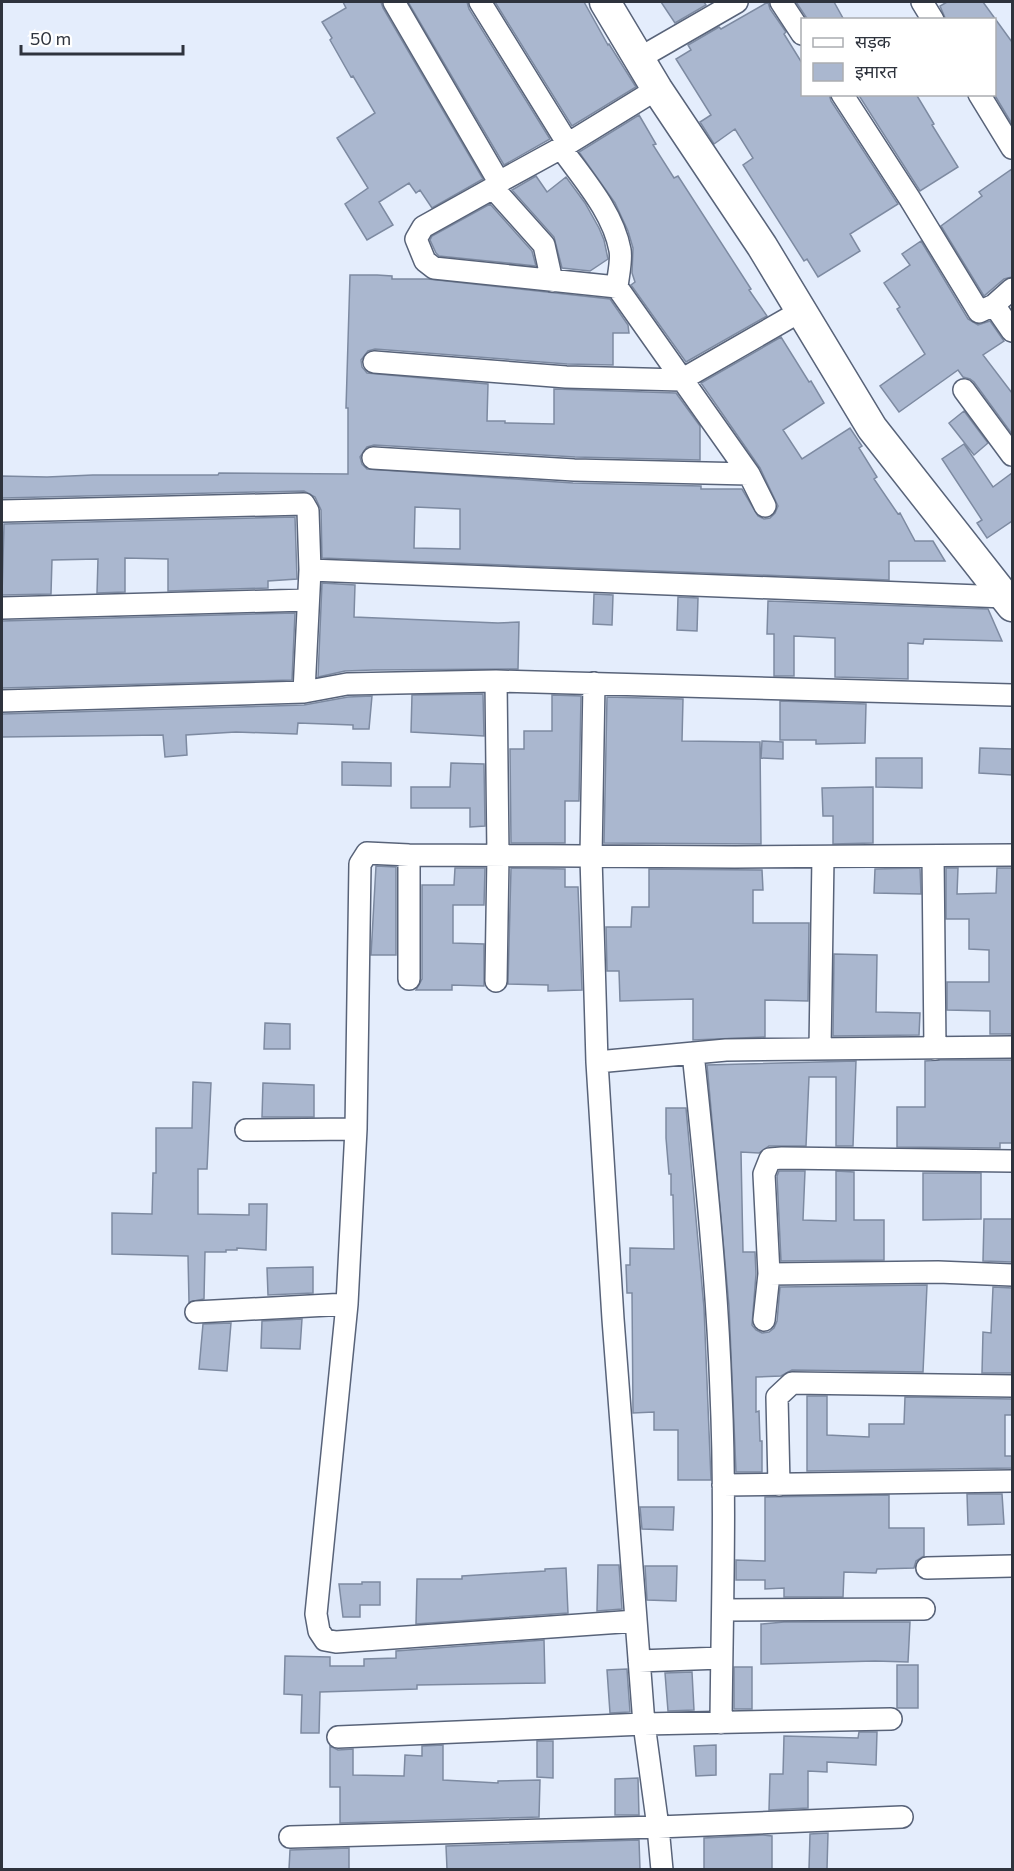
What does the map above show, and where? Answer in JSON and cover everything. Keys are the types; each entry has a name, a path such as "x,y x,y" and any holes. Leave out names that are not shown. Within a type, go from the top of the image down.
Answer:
{"street":[{"path":"394,2 496,185 544,245 552,281"},
{"path":"480,2 610,221 621,251 617,287 749,474 765,506"},
{"path":"605,2 657,89 762,246 872,428 1009,601"},
{"path":"638,59 738,2"},
{"path":"781,2 801,32"},
{"path":"922,2 932,18"},
{"path":"617,287 434,268 425,261 416,239 423,227 564,146 657,89"},
{"path":"843,96 979,312 994,306 1012,289"},
{"path":"980,96 1012,148"},
{"path":"994,306 1012,331"},
{"path":"374,362 566,376 681,380 801,311"},
{"path":"964,390 1012,455"},
{"path":"373,458 574,470 749,474"},
{"path":"2,511 304,504 308,511 310,570 304,692"},
{"path":"310,570 1009,601"},
{"path":"2,608 307,600"},
{"path":"495,981 498,856 496,681"},
{"path":"2,700 304,692 347,684 496,681 1012,694"},
{"path":"594,683 591,857 597,1062 613,1319 644,1724 662,1869"},
{"path":"636,1622 336,1642 325,1640 319,1631 316,1614 347,1305 356,1129 360,864 367,853 591,857 1012,855"},
{"path":"410,855 410,979"},
{"path":"933,856 935,1049"},
{"path":"820,1049 823,857"},
{"path":"597,1062 726,1050 1012,1047"},
{"path":"693,1053 715,1280 721,1391 724,1610 721,1723"},
{"path":"246,1130 356,1129"},
{"path":"764,1320 769,1274 764,1174 770,1159 1012,1161"},
{"path":"769,1274 938,1272 1012,1275"},
{"path":"196,1312 347,1305"},
{"path":"779,1485 777,1397 792,1383 1012,1386"},
{"path":"723,1485 1012,1481"},
{"path":"927,1568 1012,1566"},
{"path":"724,1610 924,1609"},
{"path":"639,1661 721,1658"},
{"path":"338,1737 644,1724 891,1719"},
{"path":"290,1837 658,1827 902,1817"}],"building":[{"path":"343,2 381,2 483,179 432,208 420,190 416,193 409,183 379,202 393,225 367,240 345,204 368,188 337,138 375,113 353,76 351,77 322,22 346,8"},
{"path":"408,2 467,2 469,9 550,139 504,165"},
{"path":"495,2 584,2 608,45 636,87 572,126"},
{"path":"661,2 704,2 706,5 675,23"},
{"path":"768,2 801,61 801,96 830,96 898,204 850,234 860,251 818,277 807,259 804,261 743,165 753,158 735,129 714,144 700,122 711,115 676,59 691,50 688,45 719,27 721,29"},
{"path":"796,2 834,2 843,18 807,18"},
{"path":"947,2 983,2 995,18 945,18 940,6"},
{"path":"996,20 1012,42 1012,124 995,96"},
{"path":"859,96 917,96 958,167 920,191"},
{"path":"639,115 656,144 653,145 674,178 678,176 767,316 686,362 631,285 635,282 632,273 633,248 628,231 615,203 579,152"},
{"path":"1012,169 1012,277 1004,279 984,296 941,226 982,196 979,192"},
{"path":"536,176 547,192 566,177 585,203 599,228 608,259 590,271 562,268 554,237 512,190"},
{"path":"490,204 532,251 536,266 439,256 436,253 430,240 432,236"},
{"path":"921,241 968,319 978,325 990,321 1004,341 983,355 1012,393 1012,434 974,382 963,377 958,370 899,412 880,386 925,354 897,309 900,307 884,283 910,265 902,254"},
{"path":"350,275 392,276 392,279 428,279 610,299 628,325 629,333 613,333 613,365 567,364 375,349 368,351 361,360 362,367 367,373 488,384 487,421 505,421 505,423 554,424 554,389 676,393 700,426 700,460 575,457 374,445 367,447 360,457 362,464 367,469 573,483 742,489 758,516 764,519 770,518 778,506 760,468 701,383 781,337 824,403 783,430 802,459 850,428 862,446 859,448 877,477 874,479 898,514 900,513 915,541 933,541 945,561 889,561 889,580 322,558 321,510 315,497 304,491 2,498 2,476 348,474 348,408 346,408","holes":["415,507 460,509 460,549 414,548"]},
{"path":"964,411 988,443 974,455 949,423"},
{"path":"964,444 993,487 1012,473 1012,521 987,538 977,523 982,520 942,459"},
{"path":"295,517 297,579 268,581 268,588 168,591 168,559 125,558 125,592 97,593 98,559 52,560 51,594 2,595 4,524"},
{"path":"322,583 355,585 354,617 519,622 518,669 345,671 318,677"},
{"path":"594,594 613,595 612,625 593,624"},
{"path":"678,597 698,598 697,631 677,630"},
{"path":"768,601 988,609 1002,641 924,639 923,644 908,643 908,679 835,677 835,638 794,636 794,676 774,676 774,634 767,634"},
{"path":"295,613 292,680 2,688 2,621"},
{"path":"483,694 484,736 411,732 412,695"},
{"path":"552,695 581,696 579,801 565,801 565,843 511,843 510,749 524,749 524,731 552,731"},
{"path":"372,696 369,729 353,729 353,725 298,723 297,734 236,732 186,735 187,755 165,757 163,735 2,737 2,714 304,705 348,697"},
{"path":"607,697 683,699 682,741 760,742 761,844 604,843"},
{"path":"780,701 866,704 865,743 816,744 816,740 780,740"},
{"path":"762,741 783,742 783,759 761,758"},
{"path":"980,748 1012,749 1012,775 979,773"},
{"path":"876,758 922,758 922,788 876,787"},
{"path":"342,762 391,763 391,786 342,785"},
{"path":"451,763 484,764 485,826 470,827 470,808 411,808 411,787 450,787"},
{"path":"873,787 873,843 833,844 833,816 823,816 822,788"},
{"path":"376,866 396,867 396,955 371,955"},
{"path":"455,868 485,868 484,905 453,905 453,943 484,944 484,986 452,985 452,990 416,990 422,979 422,885 454,885"},
{"path":"511,868 565,869 565,887 578,887 582,990 548,991 548,985 508,984"},
{"path":"920,868 921,894 874,893 875,869"},
{"path":"946,868 958,868 957,894 996,893 997,868 1012,868 1012,1034 990,1034 990,1011 947,1010 947,982 989,982 989,950 969,949 969,919 946,919"},
{"path":"649,869 762,870 763,890 753,890 753,923 809,923 808,1001 765,1000 765,1037 693,1040 693,999 620,1001 619,971 607,971 606,927 631,927 632,907 649,907"},
{"path":"834,954 877,955 876,1012 920,1013 919,1035 833,1036"},
{"path":"265,1023 290,1024 290,1049 264,1049"},
{"path":"1012,1060 1012,1143 1000,1143 1000,1148 897,1147 897,1107 925,1107 925,1061"},
{"path":"856,1061 853,1146 836,1146 836,1077 809,1077 806,1146 769,1146 759,1153 741,1152 743,1252 755,1252 756,1274 752,1325 762,1333 774,1328 777,1321 780,1287 927,1285 923,1372 792,1370 781,1376 756,1377 756,1412 759,1411 762,1472 736,1472 729,1306 707,1065"},
{"path":"193,1082 211,1083 207,1169 198,1169 198,1214 249,1215 249,1204 267,1204 266,1250 237,1248 237,1250 226,1250 226,1252 205,1252 204,1299 189,1302 188,1256 112,1254 112,1213 152,1214 153,1173 156,1173 156,1128 192,1128"},
{"path":"263,1083 314,1085 314,1117 262,1117"},
{"path":"666,1108 686,1108 704,1308 711,1480 678,1480 678,1430 654,1430 654,1412 633,1413 632,1293 627,1293 626,1265 630,1265 630,1248 674,1249 673,1195 671,1195 671,1174 669,1174 666,1138"},
{"path":"779,1171 805,1171 803,1220 836,1221 836,1171 854,1172 854,1220 884,1220 884,1260 781,1261 777,1176"},
{"path":"923,1173 981,1173 981,1219 923,1220"},
{"path":"984,1219 1012,1219 1012,1262 983,1261"},
{"path":"313,1267 313,1293 268,1295 267,1268"},
{"path":"993,1287 1012,1288 1012,1373 982,1373 983,1332 991,1333"},
{"path":"302,1319 300,1349 261,1348 262,1321"},
{"path":"231,1323 227,1371 199,1369 203,1324"},
{"path":"807,1396 827,1396 827,1435 869,1437 869,1424 904,1424 905,1397 1012,1399 1012,1415 1005,1415 1005,1456 1012,1456 1012,1468 807,1471"},
{"path":"967,1494 1002,1494 1004,1524 968,1525"},
{"path":"889,1495 889,1528 924,1528 924,1556 916,1561 914,1568 877,1569 876,1573 844,1572 843,1597 784,1597 784,1588 765,1589 765,1580 736,1580 736,1560 765,1561 765,1497"},
{"path":"640,1507 674,1507 673,1530 642,1529"},
{"path":"598,1565 619,1565 622,1609 597,1611"},
{"path":"645,1566 677,1566 676,1601 647,1600"},
{"path":"566,1568 568,1613 416,1624 417,1579 462,1579 462,1576"},
{"path":"362,1582 380,1582 380,1605 360,1605 360,1617 343,1617 339,1584 362,1584"},
{"path":"910,1622 908,1662 761,1664 761,1624"},
{"path":"544,1640 545,1683 417,1685 417,1689 320,1692 319,1733 301,1733 302,1695 284,1694 285,1656 330,1657 330,1666 364,1666 364,1659 396,1658 396,1651"},
{"path":"897,1665 918,1665 918,1708 897,1708"},
{"path":"734,1667 752,1667 752,1709 734,1709"},
{"path":"627,1669 630,1712 610,1713 607,1670"},
{"path":"692,1672 694,1710 668,1711 665,1673"},
{"path":"859,1732 877,1732 876,1765 827,1762 827,1772 808,1771 808,1808 769,1810 770,1774 783,1774 784,1736 858,1738"},
{"path":"537,1741 553,1741 553,1778 537,1777"},
{"path":"443,1745 443,1780 498,1783 498,1781 540,1780 539,1817 340,1823 340,1787 330,1787 330,1746 338,1750 353,1749 353,1775 404,1776 405,1755 422,1756 422,1746"},
{"path":"716,1745 716,1775 696,1776 694,1746"},
{"path":"638,1778 639,1815 615,1815 615,1779"},
{"path":"828,1833 827,1869 809,1869 810,1834"},
{"path":"772,1836 772,1869 704,1869 704,1838"},
{"path":"639,1840 640,1869 447,1869 446,1846"},
{"path":"349,1848 349,1869 289,1869 290,1850"}]}
